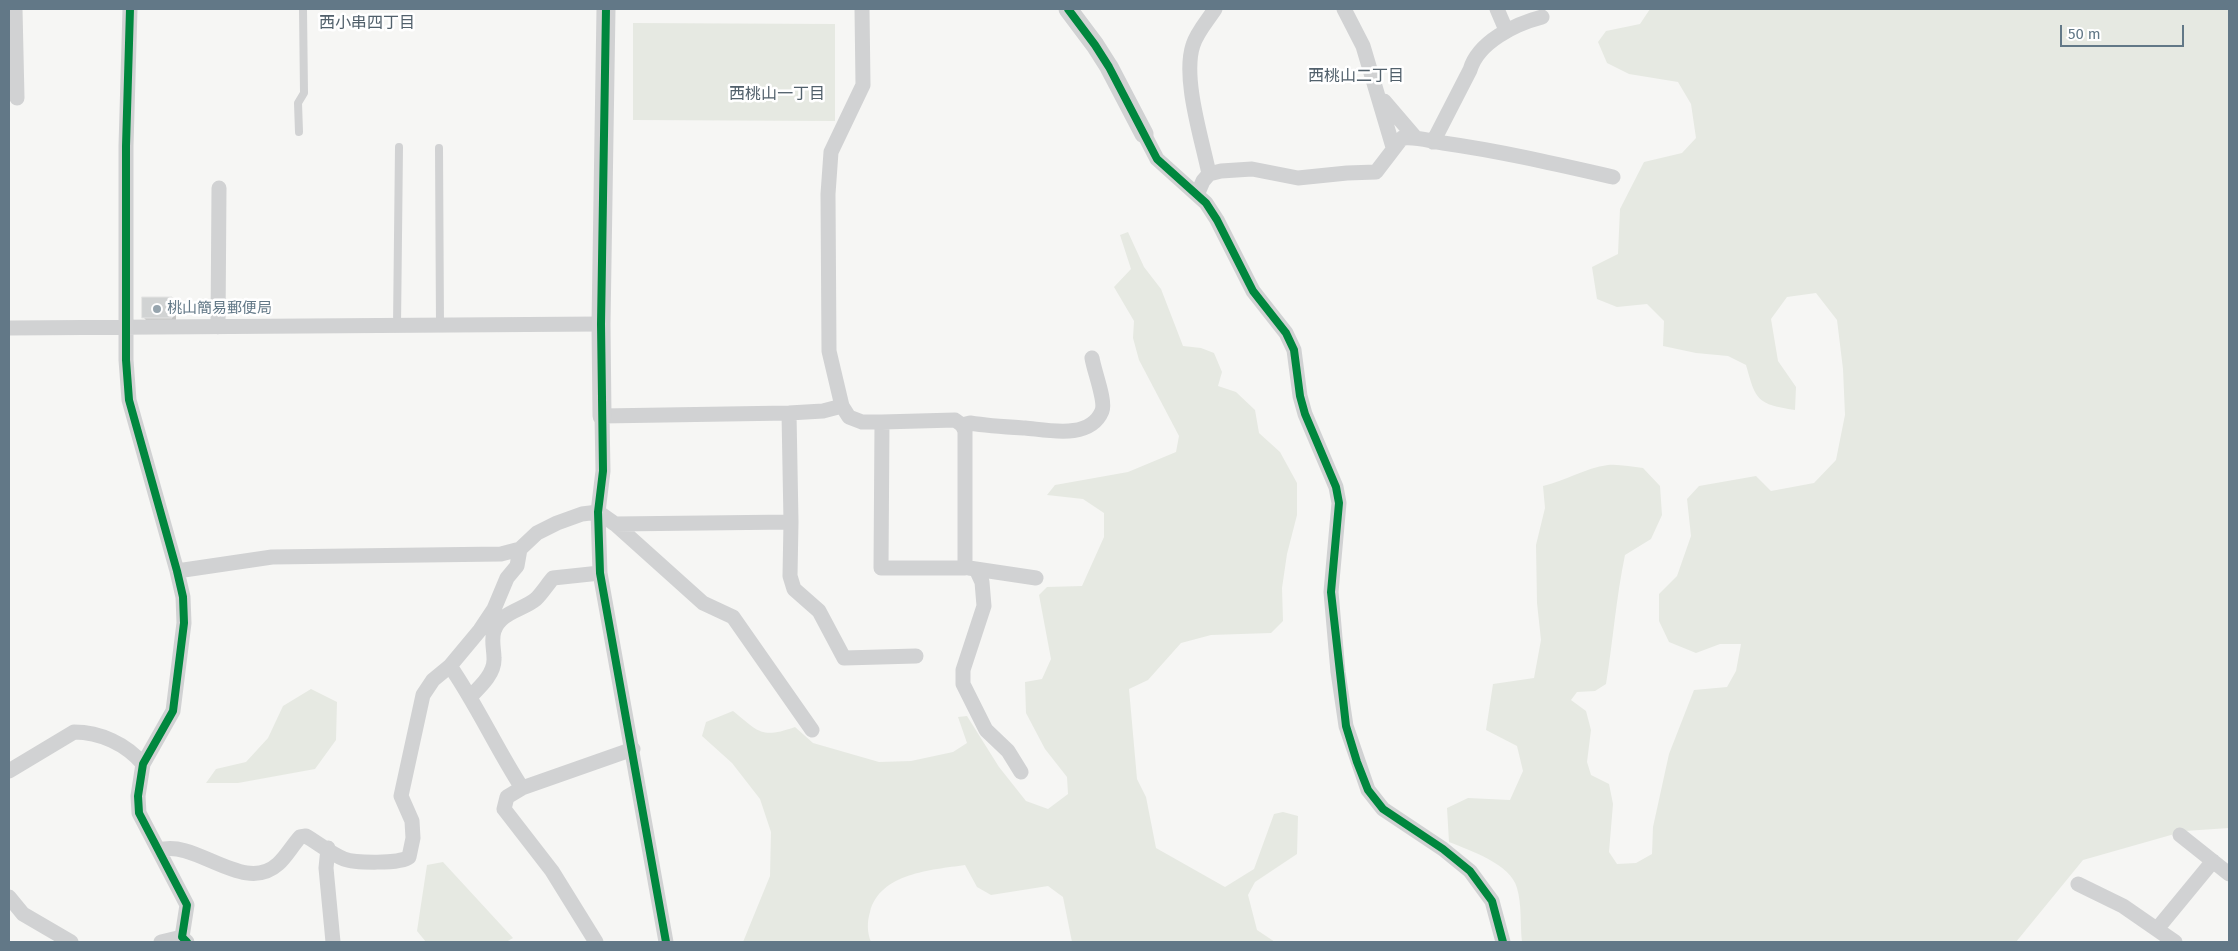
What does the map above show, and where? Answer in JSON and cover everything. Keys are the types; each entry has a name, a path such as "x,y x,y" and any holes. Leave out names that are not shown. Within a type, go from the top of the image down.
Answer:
{"street":[{"path":"16,9 17,98"},
{"path":"130,9 126,146 126,360 129,400 184,597 184,623 173,711 144,764 138,796 139,813 160,850 187,905 185,940 161,942"},
{"path":"606,9 600,324 603,471 598,512 600,572 666,942"},
{"path":"862,9 863,85 831,152 828,194 829,351 842,406 849,417 862,422 955,420 962,425 965,431 970,569 982,582 984,606 963,670 963,684 986,730 1008,751 1021,772"},
{"path":"1068,9 1095,44 1157,159 1206,203 1217,220 1254,291 1286,333 1294,350 1300,396 1305,414 1336,487 1339,503 1331,592 1346,726 1357,762 1368,790 1383,809 1443,849 1470,871 1492,901 1503,942"},
{"path":"1209,174 1191,92 1189,59 1193,42 1216,9"},
{"path":"1344,9 1363,46 1393,147"},
{"path":"1497,9 1506,30"},
{"path":"1433,142 1470,70 1473,58 1506,30 1522,22 1542,17"},
{"path":"1374,88 1396,118 1414,136"},
{"path":"1197,195 1203,181 1209,174 1221,171 1252,169 1298,178 1376,172 1393,147 1402,138 1414,136 1433,142 1485,149 1613,177"},
{"path":"218,327 219,188"},
{"path":"9,328 600,324"},
{"path":"962,425 970,423 1056,433 1088,426 1095,422 1103,410 1092,358"},
{"path":"602,416 789,413 823,411 842,406"},
{"path":"789,413 790,576 794,589 818,611 844,658 916,656"},
{"path":"882,422 882,568 970,569 1036,578"},
{"path":"177,571 272,557 501,554 520,549 536,533 557,523 582,514 598,512 615,524 703,603 733,617 812,730"},
{"path":"615,524 791,522"},
{"path":"160,850 168,848 180,849 242,872 257,873 266,871 278,864 300,837 306,836 344,859 406,861 409,857 412,838 412,821 401,796 423,695 433,680 450,666 494,609 507,578 517,566 520,549"},
{"path":"471,696 488,678 495,660 492,646 494,630 502,619 536,598 553,578 600,572"},
{"path":"450,666 471,696 508,766 522,788"},
{"path":"9,771 74,732 86,732 109,738 144,764"},
{"path":"596,942 552,871 504,809 508,798 522,788 633,749"},
{"path":"2180,835 2229,874"},
{"path":"328,848 327,876 333,942"},
{"path":"2157,929 2213,861"},
{"path":"2078,884 2123,906 2174,942"},
{"path":"9,897 22,914 71,942"}],"lane":[{"path":"299,132 298,103 304,94 303,9"},
{"path":"397,326 399,147"},
{"path":"439,148 440,326"}],"shaded area":[{"path":"1650,9 2229,9 2229,828 2185,831 2083,860 2016,942 1522,942 1520,901 1513,879 1507,872 1488,859 1449,842 1447,808 1468,798 1510,800 1523,771 1517,746 1486,730 1493,684 1534,678 1541,640 1537,603 1536,545 1545,508 1543,486 1591,469 1608,465 1621,465 1643,468 1660,486 1662,515 1651,539 1625,555 1606,684 1595,691 1577,692 1571,700 1586,711 1591,730 1587,762 1591,775 1609,784 1613,804 1609,852 1617,864 1636,863 1652,854 1653,827 1669,754 1694,690 1727,687 1736,671 1741,644 1720,644 1696,653 1669,642 1659,621 1659,594 1677,576 1691,536 1687,499 1699,486 1756,476 1771,491 1814,483 1836,460 1845,415 1843,369 1837,320 1816,293 1787,297 1771,319 1778,361 1796,387 1795,410 1773,406 1760,399 1753,386 1746,365 1728,356 1696,353 1663,346 1664,321 1647,304 1617,307 1597,299 1592,267 1618,254 1620,209 1644,162 1682,153 1696,138 1691,104 1678,82 1629,74 1607,63 1598,42 1606,31 1640,24"},
{"path":"633,23 835,24 835,121 633,120"},
{"path":"1128,232 1144,267 1161,289 1183,346 1201,348 1214,353 1222,372 1218,386 1236,392 1255,410 1259,433 1280,452 1297,483 1297,515 1287,554 1282,588 1283,621 1271,633 1211,635 1181,643 1148,680 1129,689 1137,779 1146,797 1156,848 1225,887 1254,869 1274,814 1283,812 1298,816 1297,854 1255,882 1248,895 1257,930 1275,942 1072,942 1063,897 1048,886 991,895 977,887 965,865 908,876 895,881 884,889 876,899 869,916 868,931 871,942 743,942 770,876 771,832 760,799 732,763 702,736 706,722 733,711 761,731 775,733 795,727 813,743 879,762 911,761 953,752 967,743 958,717 967,716 999,767 1026,801 1048,809 1068,794 1067,777 1045,749 1026,713 1025,682 1042,679 1051,659 1039,595 1047,587 1082,586 1104,537 1104,513 1083,499 1047,495 1055,485 1128,472 1176,452 1179,436 1139,360 1133,338 1134,321 1114,287 1131,269 1120,235"},
{"path":"311,689 337,702 336,740 315,769 238,783 206,783 216,769 246,762 268,738 283,706"},
{"path":"443,862 513,938 506,942 426,942 417,931 427,865"}],"building":[{"path":"142,297 172,297 172,318 142,318"}],"cycle path":[{"path":"130,9 126,146 126,360 129,400 177,571 183,597 184,623 173,711 143,764 138,796 139,813 187,905 182,937 187,942"},
{"path":"606,9 601,324 603,471 598,512 600,573 666,942"},
{"path":"1068,9 1109,67 1157,159 1206,203 1217,220 1253,291 1286,333 1294,350 1300,396 1305,414 1336,487 1339,503 1331,592 1346,726 1357,762 1368,790 1383,809 1443,849 1470,871 1492,901 1503,942"}],"place":[{"name":"桃山簡易郵便局","path":"157,309"}],"district":[{"name":"西小串四丁目","path":"367,24"},
{"name":"西桃山二丁目","path":"1356,77"},
{"name":"西桃山一丁目","path":"777,95"}]}
